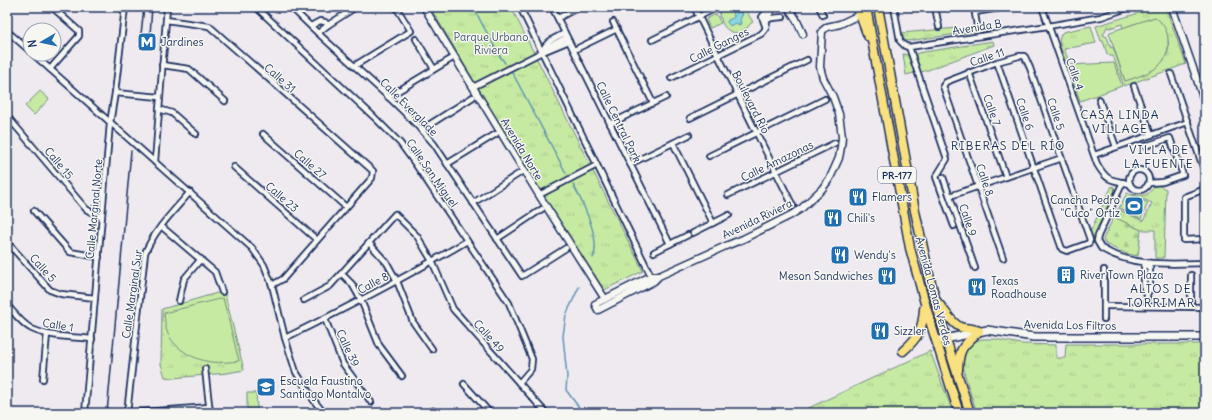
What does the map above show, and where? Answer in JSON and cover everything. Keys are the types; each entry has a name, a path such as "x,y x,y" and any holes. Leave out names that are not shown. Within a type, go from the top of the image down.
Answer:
{"highway":[{"name":"Avenida Lomas Verdes","path":"866,7 910,248 924,302 959,413"},
{"name":"Avenida Lomas Verdes","path":"878,7 917,219 930,280 946,338 970,413"},
{"path":"858,11 876,62"},
{"path":"936,300 954,323 964,328 979,331 962,348 958,362 958,374"},
{"path":"903,351 912,343 921,330 924,318 924,302"}],"main road":[{"name":"Avenida Los Filtros","path":"936,341 987,330 1034,337 1205,337"}],"street":[{"path":"50,69 79,36 79,31 52,7"},
{"name":"Calle Marginal Norte","path":"85,413 110,122 115,93 125,7"},
{"path":"154,162 167,7"},
{"name":"Calle San Miguel","path":"256,7 400,143 416,165 509,303 532,360 531,369 519,383"},
{"name":"Calle Everglade","path":"291,7 388,97 434,144 522,276 566,248"},
{"path":"343,7 347,13"},
{"path":"318,33 356,7"},
{"path":"354,66 411,32 396,7"},
{"name":"Avenida Norte","path":"424,7 539,195 605,299"},
{"path":"520,7 653,279"},
{"name":"Calle Central Park","path":"552,7 670,244"},
{"path":"558,18 579,7"},
{"name":"Boulevard Río","path":"694,7 793,206"},
{"path":"652,40 718,7"},
{"path":"767,20 773,7"},
{"path":"783,7 796,19"},
{"path":"788,7 803,34"},
{"path":"819,7 823,15"},
{"path":"894,7 900,41 905,46 909,47 947,159 936,177 954,226"},
{"path":"935,7 939,27"},
{"path":"977,26 975,10 1006,7"},
{"name":"Calle 4","path":"1042,7 1097,164 1106,176 1114,181 1130,184"},
{"name":"Avenida B","path":"909,47 1048,26 1100,16 1130,7"},
{"path":"1168,7 1173,10 1205,103"},
{"path":"766,28 767,10"},
{"path":"766,28 762,17 767,10"},
{"name":"Avenida Riviera","path":"653,279 605,299 596,307 728,244 743,239 791,215 802,208 822,189 830,178 835,167 841,147 842,137 839,114 833,97 823,78 820,67 822,31 827,26 840,24 858,11"},
{"path":"767,20 783,17"},
{"name":"Calle 31","path":"166,20 209,26 373,171 372,178 346,207"},
{"path":"311,26 320,21 325,22 328,25"},
{"path":"613,22 653,103"},
{"name":"Calle Ganges","path":"671,78 760,34 766,28"},
{"path":"574,50 616,29"},
{"path":"7,31 22,44"},
{"path":"473,87 542,52 551,50 567,37"},
{"path":"542,52 544,46 549,41 567,37"},
{"path":"416,39 434,69"},
{"name":"Calle 11","path":"944,84 969,72 1019,56 1024,56 1026,58 1030,68"},
{"path":"388,97 451,59"},
{"path":"690,118 807,60"},
{"path":"42,62 252,248 264,265 272,285 285,338 296,372 315,402 324,413"},
{"name":"Calle 6","path":"997,62 1062,249 1067,251 1076,248"},
{"path":"162,65 189,69 225,101"},
{"name":"Calle 5","path":"1030,68 1090,238 1089,243 1076,248"},
{"name":"Calle 7","path":"969,72 1006,177"},
{"path":"1170,74 1205,173"},
{"name":"Calle 8","path":"944,84 944,89 1003,258"},
{"path":"1134,86 1151,135"},
{"path":"115,93 160,97"},
{"path":"421,130 473,97"},
{"path":"610,124 666,97"},
{"path":"1099,98 1116,148"},
{"path":"709,156 825,99"},
{"path":"159,109 172,113 196,134"},
{"name":"Calle 15","path":"7,116 86,209 96,215 102,216"},
{"path":"1094,155 1188,122"},
{"name":"Calle 27","path":"263,134 346,207"},
{"path":"447,164 496,134"},
{"path":"630,164 689,135"},
{"path":"1145,146 1170,138 1183,175 1163,182 1149,183"},
{"path":"673,143 713,223"},
{"name":"Calle Amazonas","path":"728,195 835,143"},
{"path":"950,196 1062,158"},
{"path":"539,195 597,165"},
{"name":"Calle 23","path":"234,167 318,240"},
{"path":"1142,170 1147,173 1149,177 1149,183 1141,190 1134,189 1130,184 1130,175 1134,171 1142,170"},
{"path":"473,203 520,173"},
{"name":"Calle 9","path":"943,177 975,268"},
{"path":"1124,182 1098,236 1098,244 1101,248 1128,260 1147,264 1205,263"},
{"path":"1205,190 1184,197 1184,240 1205,239"},
{"name":"Calle Marginal Sur","path":"127,413 145,253 150,241 161,226 190,192"},
{"path":"272,285 283,279 346,207"},
{"path":"497,238 542,209"},
{"path":"34,211 70,252 99,257"},
{"name":"Calle 49","path":"369,243 395,214 417,236 432,261 453,309 519,383 542,412"},
{"path":"654,252 729,216"},
{"path":"161,226 216,272 222,292"},
{"name":"Calle 8","path":"285,338 361,300 467,241"},
{"name":"Calle 5","path":"7,242 50,290 61,294 95,298"},
{"path":"304,300 330,286 369,243 387,264 397,280 412,322 432,349"},
{"path":"179,301 184,280 201,259"},
{"path":"1147,264 1144,266 1144,288 1147,294 1147,306"},
{"path":"1147,264 1150,267 1150,289 1147,294"},
{"path":"1104,270 1104,319"},
{"path":"1144,273 1150,273"},
{"path":"342,274 352,284 361,300 379,345 402,376"},
{"path":"1191,275 1191,307"},
{"path":"1144,282 1150,282"},
{"name":"Calle 1","path":"7,305 20,320 32,329 47,334 92,339"},
{"path":"1104,306 1205,307"},
{"name":"Calle 39","path":"325,319 343,364 371,402"},
{"path":"43,380 47,334"},
{"path":"205,369 210,413"},
{"path":"464,384 490,413"},
{"path":"130,413 209,407"}],"green space":[{"name":"Parque Urbano Riviera","path":"430,7 511,7 643,271 602,291 557,220"},
{"path":"732,7 743,7 753,22 742,31 730,31 724,26 721,18 719,17 720,11 730,9"},
{"path":"1160,7 1168,14 1186,64 1124,86 1113,56 1107,54 1096,26","holes":["1155,17 1163,25 1166,33 1169,46 1167,54 1163,61 1150,71 1125,81 1113,47 1111,48 1107,37 1103,35 1107,27 1110,28 1122,24 1123,28"]},
{"path":"716,14 721,23 710,28 706,19"},
{"path":"1155,17 1163,25 1167,34 1168,50 1165,58 1161,64 1155,68 1141,76 1125,81 1109,33"},
{"path":"1091,26 1096,43 1064,49 1069,62 1066,62 1060,47 1060,39 1063,32"},
{"path":"957,28 957,30 980,28 980,31 907,41 903,39 901,33"},
{"path":"993,41 994,45 921,72 916,57 916,54 918,53"},
{"path":"903,54 908,55 914,73 906,75"},
{"path":"1114,63 1122,86 1080,101 1067,65"},
{"path":"40,91 49,99 34,115 25,106"},
{"path":"1157,185 1166,189 1164,258 1155,258 1155,230 1141,230 1114,217 1117,209 1143,221 1152,203 1132,194 1147,194 1154,186 1156,187"},
{"path":"1112,186 1114,187 1115,191 1094,235 1094,244 1090,232"},
{"name":"Cancha Pedro \"Cuco\" Ortiz","path":"1127,193 1148,203 1141,219 1119,208"},
{"path":"1114,217 1141,230 1138,256 1127,254 1105,244 1103,239"},
{"path":"224,291 244,370 173,378 165,377 161,364 162,309"},
{"path":"223,298 239,361 205,361 186,353 171,340 167,332 164,313"},
{"path":"982,339 995,339 1021,344 1056,345 1056,358 1065,358 1066,344 1205,344 1205,413 977,413 966,379 963,358 968,346"},
{"path":"930,351 953,413 798,413"},
{"path":"247,393 256,393 257,409 247,409"}],"water":[{"path":"735,10 737,12 742,12 743,15 740,20 741,23 740,25 735,23 730,26 727,22 733,18 734,16 732,12"}],"waterway":[{"path":"473,7 499,55 505,63"},
{"path":"512,72 566,173"},
{"path":"573,184 586,210 593,231 595,241 593,258"},
{"path":"579,287 566,315 563,336 567,377 566,390 583,413"}],"railway":[{"path":"141,34 144,7"},
{"path":"150,35 152,7"},
{"path":"107,413 131,151"}],"place":[{"name":"Jardines","path":"147,42"},
{"name":"Flamers","path":"858,197"},
{"name":"Cancha Pedro \"Cuco\" Ortiz","path":"1134,206"},
{"name":"Chili's","path":"833,218"},
{"name":"Wendy's","path":"840,255"},
{"name":"River Town Plaza","path":"1066,275"},
{"name":"Meson Sandwiches","path":"887,276"},
{"name":"Texas Roadhouse","path":"977,287"},
{"name":"Sizzler","path":"880,331"},
{"name":"Escuela Faustino Santiago Montalvo","path":"266,387"}],"district":[{"name":"CASA LINDA VILLAGE","path":"1120,122"},
{"name":"RIBERAS DEL RÍO","path":"1008,146"},
{"name":"VILLA DE LA FUENTE","path":"1159,157"},
{"name":"ALTOS DE TORRIMAR","path":"1161,296"}]}
